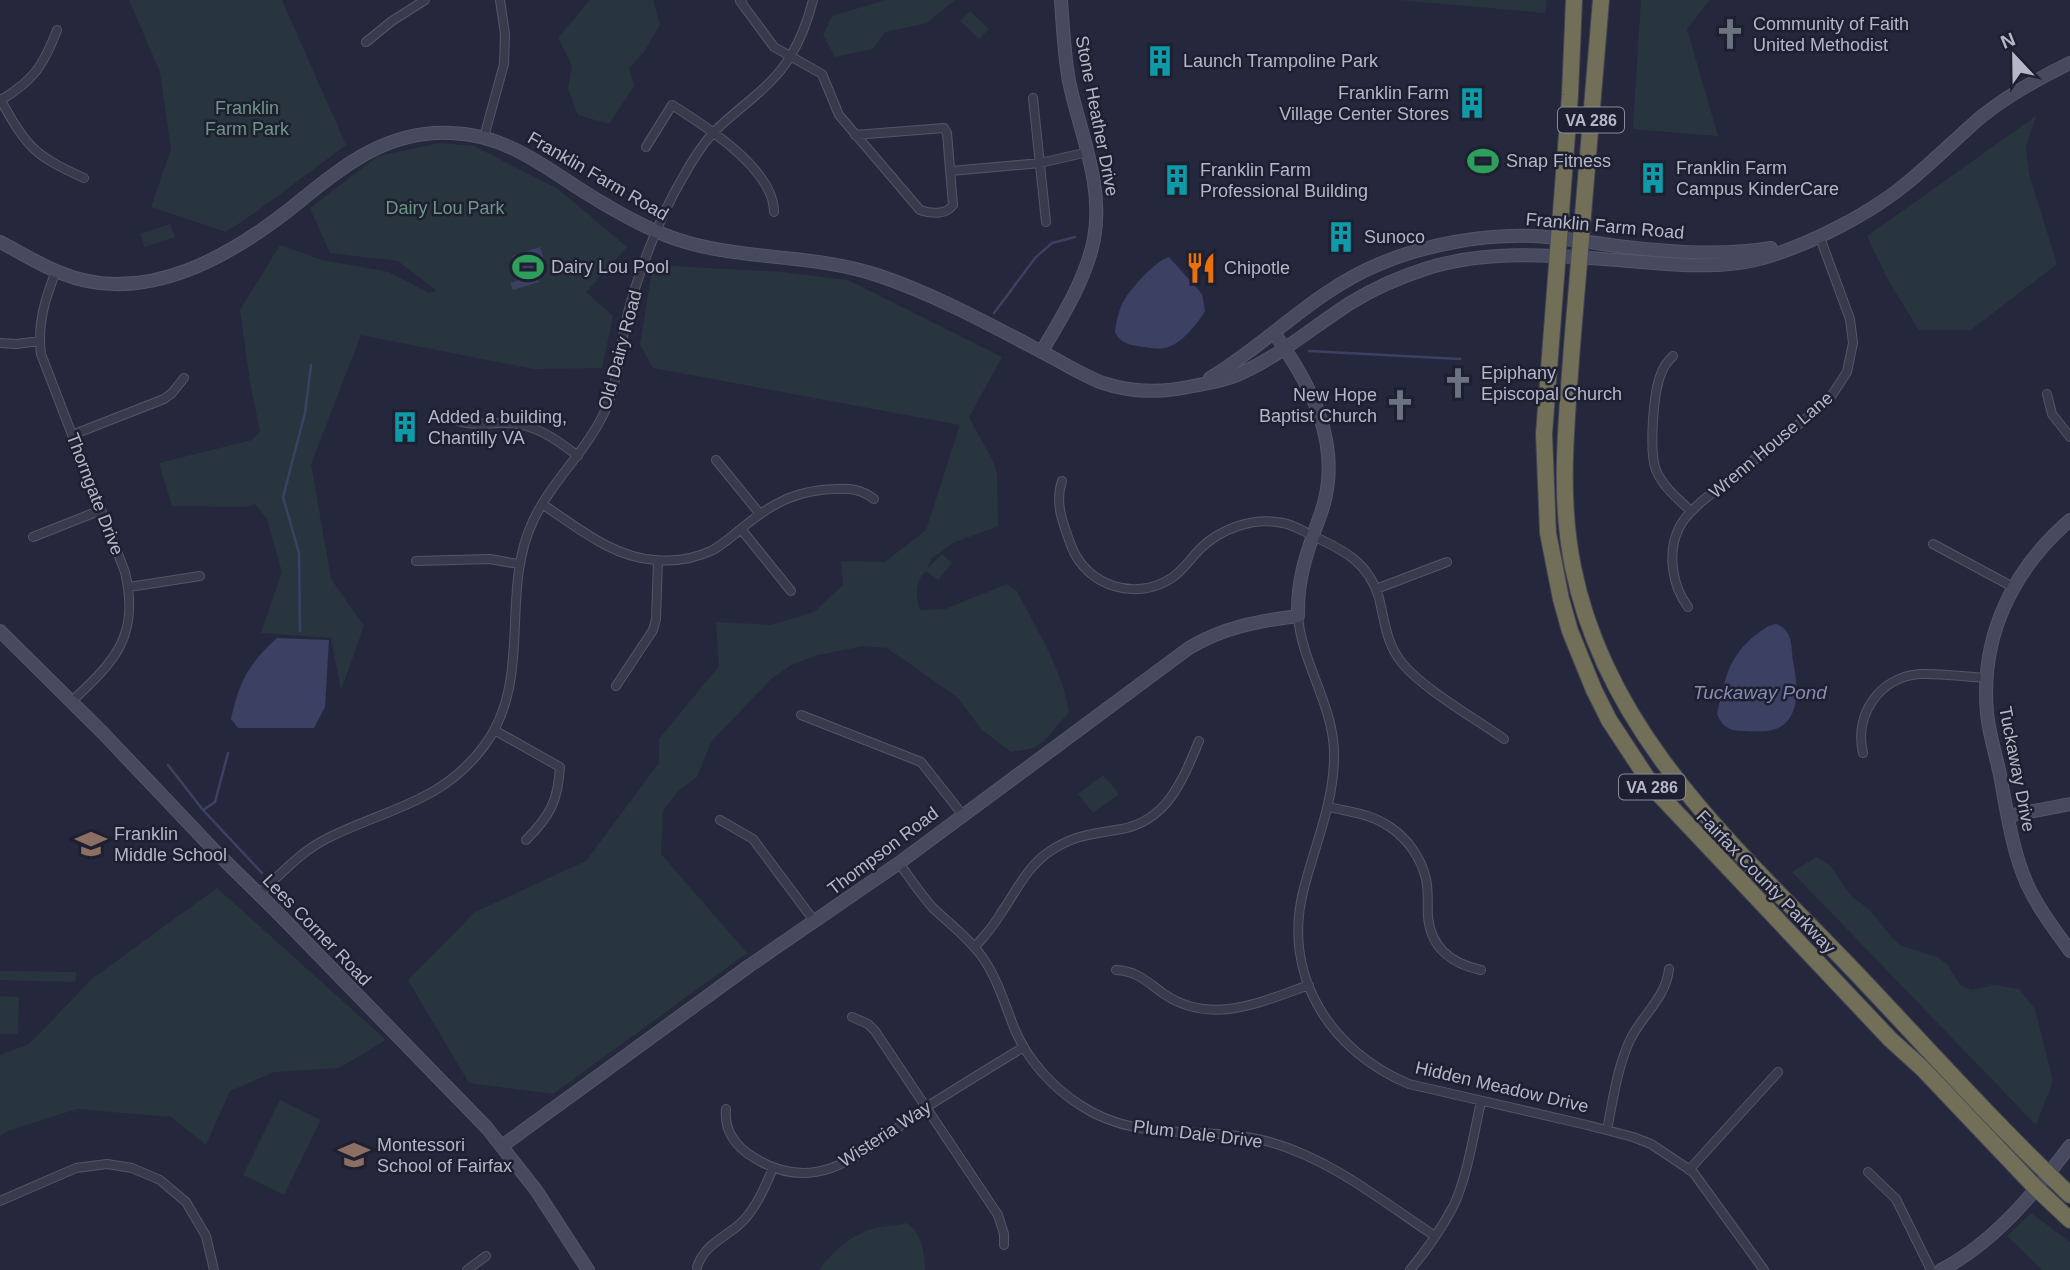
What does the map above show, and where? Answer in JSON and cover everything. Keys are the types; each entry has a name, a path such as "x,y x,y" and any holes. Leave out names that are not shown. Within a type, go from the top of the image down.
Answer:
{"highway":[{"name":"Fairfax County Parkway","path":"1574,0 1560,239 1544,434 1548,533 1570,631 1599,700 1631,758 1667,806 2070,1220"},
{"name":"Fairfax County Parkway","path":"1601,0 1579,258 1565,483 1567,528 1573,567 1588,622 1613,682 1639,729 1688,797 2070,1195"}],"street":[{"path":"366,42 425,0"},
{"path":"484,137 504,64 505,34 500,0"},
{"path":"742,0 740,1 766,39 790,57 822,74 839,115 855,135 920,210 939,213 953,205 947,133 944,128 855,135"},
{"name":"Old Dairy Road","path":"259,894 312,847 341,832 416,802 446,785 468,765 495,730 512,682 515,590 518,564 527,534 542,504 594,432 610,400 632,299 658,232 682,177 714,132 769,83 790,57 801,36 813,0"},
{"name":"Stone Heather Drive","path":"1041,351 1083,274 1094,239 1097,199 1088,152 1069,82 1061,0"},
{"path":"57,30 38,71 20,89 0,100 13,124 33,149 55,164 84,178"},
{"name":"Franklin Farm Road","path":"0,242 56,271 84,280 118,284 173,276 206,262 268,226 359,155 400,139 449,132 484,137 518,150 618,213 658,232 745,255 819,262 868,272 924,293 1099,382 1122,388 1156,391 1232,377 1285,348 1364,295 1421,270 1464,260 1498,255 1676,265 1711,264 1766,257 1859,216 1892,195 1984,115 2021,89 2070,63"},
{"path":"1033,98 1046,222"},
{"path":"646,147 672,105 714,132 733,148 763,181 774,202 774,212"},
{"path":"951,171 1040,163 1088,152"},
{"name":"Wrenn House Lane","path":"1688,607 1677,590 1673,555 1678,530 1691,511 1828,401 1842,383 1851,359 1852,330 1845,301 1819,235"},
{"name":"Franklin Farm Road","path":"1200,384 1332,290 1376,265 1451,244 1498,237 1534,236 1632,247 1725,252 1794,246"},
{"name":"Thorngate Drive","path":"56,271 41,314 40,341 45,366 125,572 130,605 128,625 118,650 100,675 71,702"},
{"name":"Hidden Meadow Drive","path":"1274,333 1317,403 1327,442 1328,481 1325,500 1311,535 1299,583 1298,616 1303,647 1326,706 1335,756 1329,807 1300,908 1299,943 1308,985 1320,1010 1338,1035 1357,1054 1378,1069 1409,1084 1607,1130 1651,1144 1689,1170 1714,1199 1763,1270"},
{"path":"0,343 40,341"},
{"path":"1672,356 1658,382 1653,457 1661,480 1691,511"},
{"path":"72,436 164,399 184,379"},
{"path":"2048,394 2052,414 2070,437"},
{"path":"450,418 471,425 507,423 530,426 555,438 579,456"},
{"path":"716,460 760,514"},
{"path":"1062,481 1059,509 1073,550 1097,578 1119,588 1146,588 1170,579 1209,541 1236,527 1259,522 1291,525 1353,556 1367,572 1376,589 1388,640 1402,663 1420,680 1504,738"},
{"path":"542,504 610,548 641,559 658,561 699,555 726,542 760,514 785,498 817,489 850,488 860,490 874,499"},
{"path":"33,537 101,510"},
{"name":"Tuckaway Drive","path":"2070,520 2040,548 2012,587 1994,635 1987,678 1987,713 2019,861 2028,884 2070,951"},
{"path":"741,529 791,591"},
{"path":"1933,544 2012,587"},
{"path":"416,561 490,559 518,564"},
{"path":"616,686 653,630 656,619 658,561"},
{"path":"1376,589 1447,562"},
{"path":"129,587 200,576"},
{"name":"Thompson Road","path":"502,1146 749,966 899,863 1189,648 1217,632 1239,625 1298,616"},
{"name":"Lees Corner Road","path":"0,631 112,741 214,850 502,1146 536,1190 588,1270"},
{"path":"1863,753 1860,735 1864,712 1889,685 1908,676 1920,674 1987,678"},
{"path":"801,715 921,762 962,814"},
{"path":"495,730 560,767 559,787 552,808 526,840"},
{"path":"975,947 1002,912 1023,877 1044,856 1084,835 1139,824 1165,806 1182,783 1199,741"},
{"path":"2008,816 2070,804"},
{"path":"1329,807 1378,820 1401,835 1423,867 1428,893 1428,916 1434,938 1449,958 1481,970"},
{"path":"720,820 753,839 815,922"},
{"name":"Plum Dale Drive","path":"899,863 932,906 975,947 995,978 1024,1047 1054,1084 1082,1107 1137,1129 1245,1137 1294,1150 1329,1166 1435,1236"},
{"path":"1607,1130 1626,1049 1636,1028 1661,996 1669,969"},
{"path":"1116,970 1136,973 1176,1001 1205,1010 1234,1010 1308,985"},
{"path":"852,1017 868,1024 875,1031 926,1107 998,1215 1004,1234 1004,1245"},
{"name":"Wisteria Way","path":"726,1109 726,1126 736,1144 749,1155 773,1168 804,1173 839,1166 853,1160 926,1107 1024,1047"},
{"path":"1689,1170 1778,1072"},
{"path":"1410,1270 1453,1206 1481,1102"},
{"path":"1941,1270 1962,1258 1992,1234 2070,1146"},
{"path":"0,1201 76,1168 107,1164 132,1168 160,1180 186,1202 206,1236 214,1270"},
{"path":"697,1267 709,1246 734,1229 751,1210 773,1168"},
{"path":"1868,1172 1896,1199 1931,1270"},
{"path":"467,1270 486,1256"}],"green space":[{"name":"Franklin Farm Park","path":"129,0 282,0 346,145 226,232 151,207 171,149 160,72"},
{"path":"590,0 653,0 660,24 644,52 629,68 634,86 609,124 578,115 568,89 572,66 558,38"},
{"path":"886,0 955,0 927,23 885,32 873,49 835,57 823,35 832,16"},
{"path":"1400,0 1546,0 1545,13"},
{"path":"1641,0 1710,0 1687,29 1718,136 1633,129"},
{"path":"970,11 989,29 979,39 960,21"},
{"path":"2036,116 2026,147 2029,174 2057,264 1971,330 1919,330 1888,280 1867,236"},
{"name":"Dairy Lou Park","path":"440,143 474,146 558,189 627,247 586,292 613,316 602,368 533,369 361,335 311,464 331,579 364,626 341,690 331,638 261,633 282,572 267,519 255,504 247,507 172,506 159,463 252,440 260,431 240,310 280,245 322,260 389,272 429,293 437,291 398,261 330,253 310,208 378,156"},
{"path":"170,224 175,237 145,247 140,234"},
{"path":"653,265 782,272 848,280 1002,357 969,417 994,463 997,475 998,526 953,543 931,559 927,569 942,554 952,563 938,580 926,571 922,575 917,589 917,600 920,610 945,609 1007,584 1017,591 1055,665 1069,712 1044,741 1034,748 1011,752 982,730 957,697 887,648 863,646 814,656 790,666 770,680 711,742 697,777 678,791 663,811 661,854 747,953 553,1094 469,1083 408,980 475,912 586,861 659,763 659,739 719,666 716,622 771,625 814,612 843,585 841,561 885,562 926,530 960,425 653,368 640,344"},
{"path":"1103,775 1119,794 1093,813 1078,794"},
{"path":"1816,857 1830,865 1851,896 1870,910 1893,939 1902,946 1937,957 1947,964 1960,985 1971,990 1995,985 2019,989 2035,1009 2053,1081 2036,1125 1792,872"},
{"path":"217,888 386,1040 339,1068 274,1072 230,1091 206,1145 171,1117 77,1109 7,1131 0,1136 0,1055 29,1044 93,978"},
{"path":"0,971 76,972 75,982 0,980"},
{"path":"0,996 19,997 18,1034 0,1034"},
{"path":"280,1100 321,1120 284,1195 243,1175"},
{"path":"2031,1213 2070,1242 2070,1270 2042,1270 2007,1236"},
{"path":"905,1223 915,1230 918,1236 925,1270 819,1270 836,1251 856,1236 876,1228"}],"water":[{"name":"Dairy Lou Pool","path":"540,247 546,265 535,269 539,282 513,290 510,283 519,280 512,256"},
{"path":"1169,257 1202,294 1205,311 1188,334 1171,346 1154,349 1124,342 1115,332 1122,304 1143,277"},
{"name":"Tuckaway Pond","path":"1777,624 1789,635 1791,645 1796,688 1792,714 1780,727 1771,730 1730,729 1721,722 1717,714 1733,660 1747,643 1764,629"},
{"path":"277,638 329,640 325,707 314,728 238,728 231,719 246,674"}],"waterway":[{"path":"994,313 1035,258 1052,243 1075,237"},
{"path":"1309,351 1460,359"},
{"path":"300,631 299,553 283,497 305,413 311,365"},
{"path":"1507,394 1515,400"},
{"path":"228,753 215,802 203,810 262,873"},
{"path":"168,765 203,810"}],"place":[{"name":"Community of Faith United Methodist","path":"1730,34"},
{"name":"Launch Trampoline Park","path":"1160,61"},
{"name":"Franklin Farm Village Center Stores","path":"1472,103"},
{"name":"Snap Fitness","path":"1483,161"},
{"name":"Franklin Farm Campus KinderCare","path":"1653,178"},
{"name":"Franklin Farm Professional Building","path":"1177,180"},
{"name":"Sunoco","path":"1341,237"},
{"name":"Dairy Lou Pool","path":"528,267"},
{"name":"Chipotle","path":"1201,268"},
{"name":"Epiphany Episcopal Church","path":"1458,383"},
{"name":"New Hope Baptist Church","path":"1400,405"},
{"name":"Added a building, Chantilly VA","path":"405,427"},
{"name":"Franklin Middle School","path":"91,844"},
{"name":"Montessori School of Fairfax","path":"354,1155"}]}
